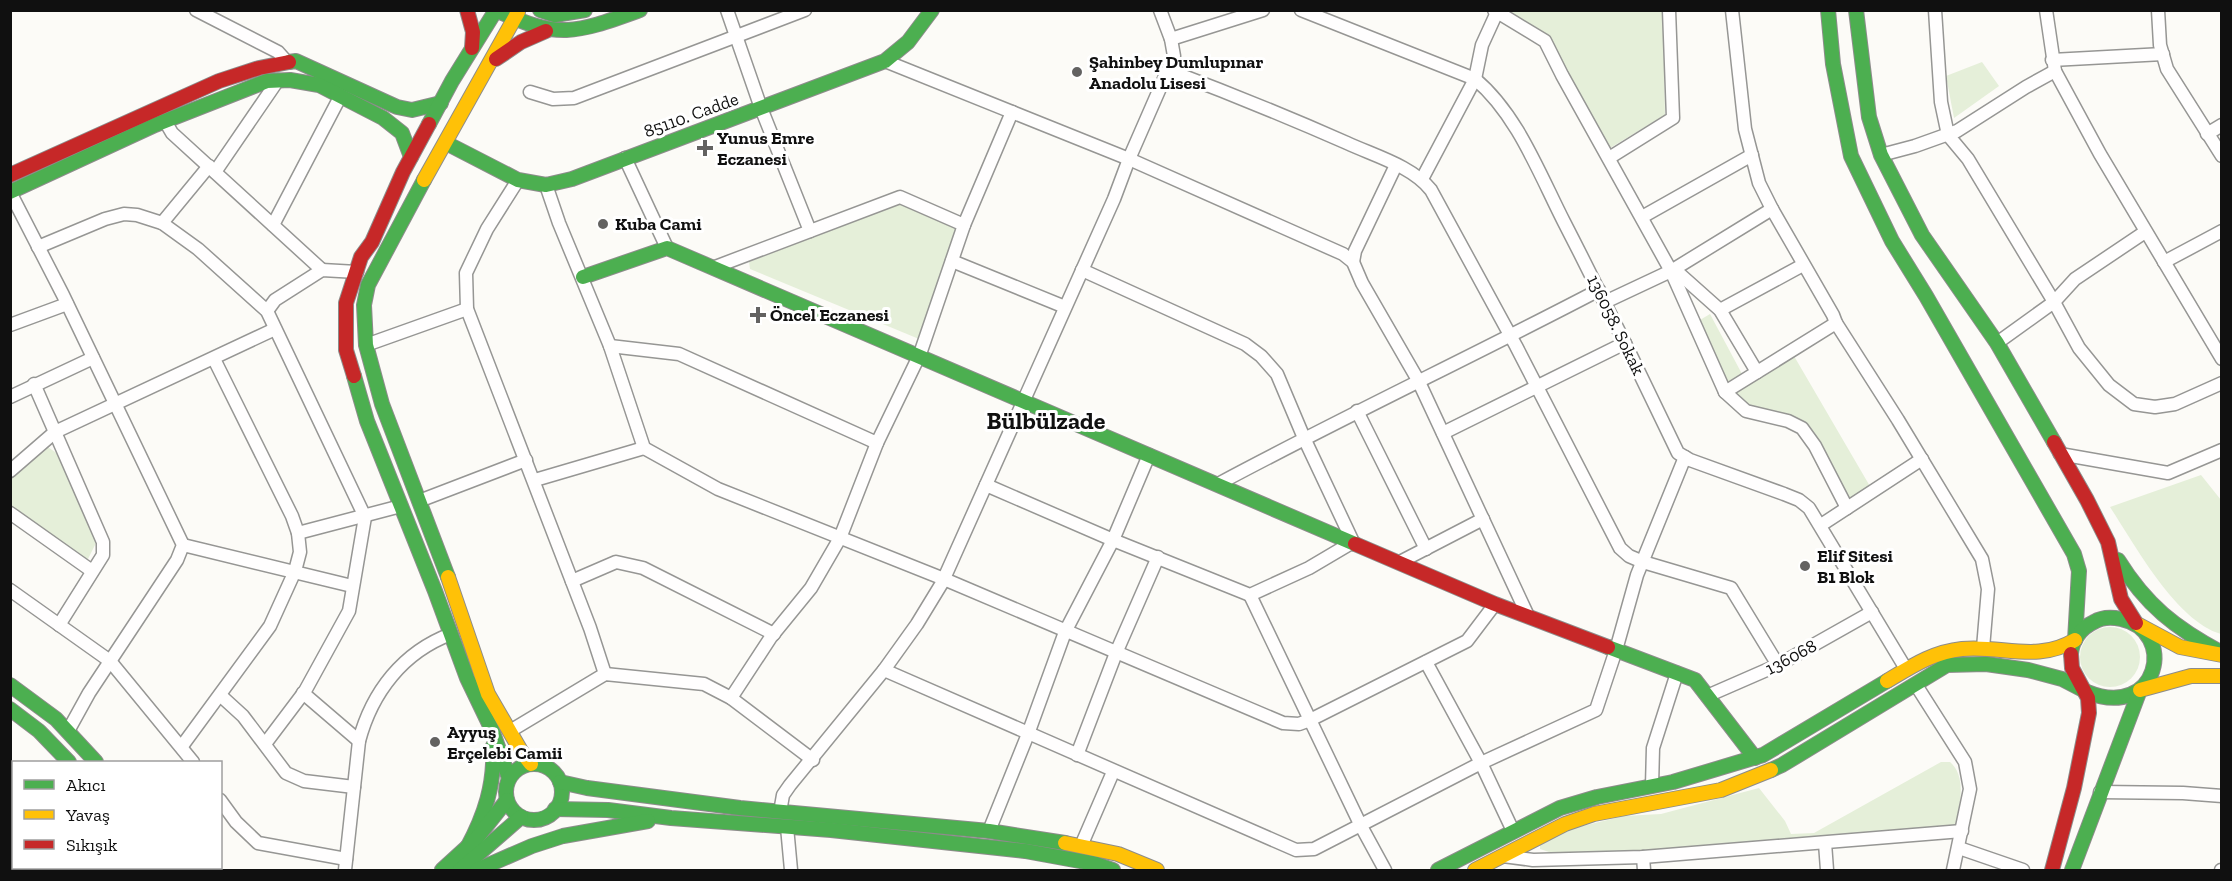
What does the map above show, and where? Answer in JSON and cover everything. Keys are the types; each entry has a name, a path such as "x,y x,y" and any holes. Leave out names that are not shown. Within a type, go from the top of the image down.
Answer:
{"main road":[{"path":"467,10 473,32 472,50"},
{"path":"509,778 492,730 467,678 367,421 346,350 346,303 361,258 372,242 411,157 496,10 516,15 546,32"},
{"path":"540,10 555,15 585,10"},
{"path":"490,64 521,42 546,32 567,33 594,27 640,10"},
{"name":"85110. Cadde","path":"446,142 518,180 546,185 572,179 885,61 908,42 932,10"},
{"path":"1828,10 1833,64 1851,156 1892,241 2074,554 2079,571 2071,668 2077,681 2087,692 2089,704 2086,730 2052,870"},
{"path":"1857,10 1869,117 1881,155 1922,234 1997,343 2132,584 2152,608 2175,627 2222,654"},
{"path":"516,15 368,285 364,305 366,345 382,404 462,614 488,694 531,764"},
{"path":"10,175 176,100 279,62 296,61 386,103 412,110 441,103"},
{"path":"10,192 165,121 267,81 278,80 319,85 383,118 402,133 411,157"},
{"path":"402,133 411,124 412,110"},
{"path":"583,278 667,248 715,267 1496,603 1695,680 1755,758"},
{"path":"2072,870 2140,690 2151,674 2155,655 2152,642 2136,623 2121,599 2108,542"},
{"path":"1438,870 1560,808 1597,797 1673,782 1755,758 1929,656 1947,650 1983,648 2043,654 2075,640 2083,628 2095,620 2122,617 2180,647 2222,654"},
{"path":"1475,870 1542,835 1584,817 1721,790 1782,765 1947,665 1959,663 2007,667 2055,676 2100,698 2114,700 2128,697 2140,690 2191,676 2222,676"},
{"path":"10,685 56,719 95,761"},
{"path":"12,714 39,731 68,761"},
{"path":"467,849 481,823 490,798 495,764 492,730"},
{"path":"555,809 562,792 556,774 549,768 531,764 515,771 509,778 506,785 507,800 512,810 521,817 530,819 539,819 555,809 608,810 1025,851 1096,864 1113,870"},
{"path":"560,782 642,796 780,812 989,831 1053,840 1118,854 1157,870"},
{"path":"442,870 467,849 507,800"},
{"path":"460,870 521,817"},
{"path":"477,870 552,839 601,828 671,818"}],"street":[{"path":"196,10 278,52 286,62"},
{"path":"727,10 761,108 810,231"},
{"path":"530,92 553,99 574,98 805,10"},
{"path":"780,812 783,795 884,670 917,624 944,579 1114,199 1174,56 1171,39 1160,10"},
{"path":"1171,39 1263,10"},
{"name":"136058. Sokak","path":"1301,10 1474,79 1490,92 1506,112 1599,290 1678,453 1685,457"},
{"path":"1609,158 1673,118 1670,10"},
{"path":"1732,10 1745,129 1759,183 1836,323 1982,559 1988,589 1983,648"},
{"path":"1935,10 1941,102 1948,135 1968,159 2079,348 2109,386 2134,404 2155,407 2175,404 2222,383"},
{"path":"2046,10 2054,66 2100,154 2222,359"},
{"path":"2158,10 2160,45 2167,69 2222,156"},
{"path":"1422,179 1474,79 1482,45 1496,11 1545,41 1673,270 1725,392 1746,411 1788,421 1802,428 1815,446 1847,508"},
{"path":"1881,155 1957,131 2026,87 2054,66 2163,54"},
{"path":"885,61 1129,159 1343,254 1353,262 1362,283 1418,380 1528,616"},
{"path":"1168,70 1269,108 1422,179 1431,190 1511,336 1620,548 1629,556 1643,562 1731,588 1778,665"},
{"path":"162,223 212,169 278,80"},
{"path":"273,225 340,97"},
{"path":"731,698 774,634 812,588 840,538 877,443 920,354 964,225 1012,112"},
{"path":"165,121 172,133 322,270"},
{"path":"2207,134 2222,125"},
{"path":"1642,217 1752,155"},
{"path":"625,158 667,248"},
{"path":"1353,262 1355,251 1396,165"},
{"path":"518,180 487,229 466,273 467,309 535,480 605,674"},
{"path":"546,185 559,223 610,346 644,448 718,489 944,579 1283,723 1299,724 1310,720 1467,642 1496,603"},
{"path":"10,192 68,304 183,545 177,561 110,661 68,731"},
{"path":"715,267 900,197 964,225"},
{"path":"1605,302 1673,270 1772,209"},
{"path":"38,247 105,219 124,214 137,215 162,223 198,249 267,311 365,517 346,618 303,693 265,744"},
{"path":"2164,262 2222,231"},
{"path":"1997,343 2054,302 2075,279 2145,232"},
{"path":"952,261 1065,307"},
{"path":"1720,310 1803,265"},
{"path":"267,311 275,300 322,270 357,272"},
{"path":"1082,270 1245,344 1277,374 1353,542 1310,568 1250,594"},
{"path":"1673,270 1720,310 1756,372"},
{"path":"1220,483 1357,411 1599,290"},
{"path":"10,325 68,304"},
{"path":"366,345 467,309"},
{"path":"1725,392 1836,323"},
{"path":"10,471 55,432 275,329"},
{"path":"1443,433 1625,344"},
{"path":"610,346 679,354 877,443"},
{"path":"10,397 93,357"},
{"path":"182,746 270,626 295,571 300,552 298,533 292,516 214,359"},
{"path":"34,384 103,542 102,555 58,625"},
{"path":"1357,411 1426,549"},
{"path":"535,480 644,448"},
{"path":"2060,454 2168,473 2222,450"},
{"path":"989,831 1028,734 1065,632 1113,540 1149,455"},
{"path":"884,670 1296,850 1314,849 1481,763 1596,710 1643,562 1685,457 1799,500 1809,508 1906,669"},
{"path":"1821,525 1922,459"},
{"path":"418,501 526,460"},
{"path":"986,485 1113,540 1250,594 1361,826 1385,870"},
{"path":"298,533 401,506"},
{"path":"10,513 92,571"},
{"path":"1400,562 1483,519"},
{"path":"183,545 352,586"},
{"path":"1077,755 1116,653 1158,557"},
{"path":"572,581 616,562 643,568 774,634"},
{"path":"10,590 110,661 192,761"},
{"name":"136068","path":"1707,696 1778,665 1872,612"},
{"path":"222,803 236,822 258,843 345,865 359,741 364,721 379,691 394,673 430,642 450,634"},
{"path":"1426,662 1481,763 1513,831"},
{"path":"1652,786 1653,748 1677,673"},
{"path":"510,731 605,674 704,684 731,698 813,760"},
{"path":"1916,685 1965,762 1970,789 1953,870"},
{"path":"303,693 359,741"},
{"path":"220,694 236,707 286,772 304,781 354,787"},
{"path":"1081,846 1113,772"},
{"path":"2100,792 2222,796"},
{"path":"787,827 791,870"},
{"path":"1503,856 1533,860 1643,856 1962,831"},
{"path":"1825,843 1827,870"},
{"path":"1959,848 2023,870"},
{"path":"1643,856 1644,870"}],"green space":[{"path":"1504,11 1663,11 1665,115 1610,148 1550,39"},
{"path":"1982,62 1999,86 1954,118 1946,76"},
{"path":"899,204 912,204 958,226 919,339 750,269 749,262"},
{"path":"1710,314 1742,374 1725,383 1695,323"},
{"path":"1794,356 1871,488 1849,503 1802,424 1749,407 1732,392"},
{"path":"45,445 62,460 97,541 87,561 11,505 11,479"},
{"path":"2201,475 2221,500 2221,634 2204,626 2188,614 2173,598 2144,560 2110,507"},
{"path":"2104,627 2116,627 2132,635 2138,645 2140,657 2138,669 2132,679 2116,687 2104,687 2088,679 2080,663 2080,651 2088,635"},
{"path":"1941,762 1950,762 1959,775 1961,792 1955,826 1732,846 1572,854 1552,853 1540,849 1540,842 1566,830 1624,816 1661,814 1759,788 1785,821 1791,834 1814,833"}],"traffic: fast":[{"path":"429,124 452,81 496,10 536,26 568,30 599,24 640,10"},
{"path":"540,10 555,15 585,10"},
{"path":"446,143 518,180 546,185 572,179 885,61 908,42 932,10"},
{"path":"1828,10 1833,64 1851,156 1892,241 2074,554 2079,571 2075,640"},
{"path":"1856,10 1869,117 1881,155 1922,235 1997,343 2054,442"},
{"path":"289,62 296,61 397,107 412,110 441,103"},
{"path":"10,192 155,125 267,81 290,80 319,85 383,118 402,133 411,157"},
{"path":"424,180 368,285 364,305 366,345 382,404 448,577"},
{"path":"583,277 667,248 1355,544"},
{"path":"354,376 367,421 467,678 492,730 509,778"},
{"path":"2118,560 2139,590 2163,614 2222,653"},
{"path":"2071,654 2075,639 2081,631 2104,618 2121,619 2139,627 2150,640 2154,655 2152,671 2144,685 2131,695 2111,698 2087,692"},
{"path":"1608,647 1695,680 1755,758"},
{"path":"1771,770 1947,665 1986,664 2028,670 2062,679 2087,692"},
{"path":"1438,870 1560,808 1597,797 1673,782 1763,755 1887,681"},
{"path":"10,685 56,719 95,761"},
{"path":"2072,870 2140,690"},
{"path":"10,709 39,731 68,761"},
{"path":"467,848 487,799 492,773 493,746"},
{"path":"534,764 545,766 554,772 560,781 562,792 560,803 554,812 545,818 534,820 523,818 514,812 508,803 506,792 508,781 514,772 523,766 534,764"},
{"path":"560,782 587,788 740,808 989,831 1065,843"},
{"path":"442,870 476,839 507,800"},
{"path":"555,809 608,810 671,818 831,830 1025,851 1096,864 1113,870"},
{"path":"460,870 521,817"},
{"path":"477,870 532,846 563,836 648,821"}],"traffic: slow":[{"path":"424,180 518,12"},
{"path":"448,577 488,694 531,764"},
{"path":"2139,625 2180,647 2222,655"},
{"path":"1887,681 1923,660 1951,651 1977,648 2020,652 2047,651 2075,640"},
{"path":"2140,690 2191,676 2222,676"},
{"path":"1475,870 1565,824 1594,814 1721,790 1771,770"},
{"path":"1065,843 1118,854 1157,870"}],"traffic: jam":[{"path":"467,10 473,32 472,48"},
{"path":"496,59 521,42 546,31"},
{"path":"10,175 219,81 259,68 289,62"},
{"path":"354,376 346,350 346,303 361,257 372,242 403,172 429,124"},
{"path":"2054,442 2108,542 2121,599 2136,623"},
{"path":"1355,544 1495,604 1608,647"},
{"path":"2052,870 2074,788 2089,713 2088,698 2072,668 2071,654"}],"place":[{"name":"Şahinbey Dumlupınar Anadolu Lisesi","path":"1077,72"},
{"name":"Yunus Emre Eczanesi","path":"705,148"},
{"name":"Kuba Cami","path":"603,224"},
{"name":"Öncel Eczanesi","path":"758,315"},
{"name":"Elif Sitesi B1 Blok","path":"1805,566"},
{"name":"Ayyuş Erçelebi Camii","path":"435,742"}],"district":[{"name":"Bülbülzade","path":"1046,421"}]}
